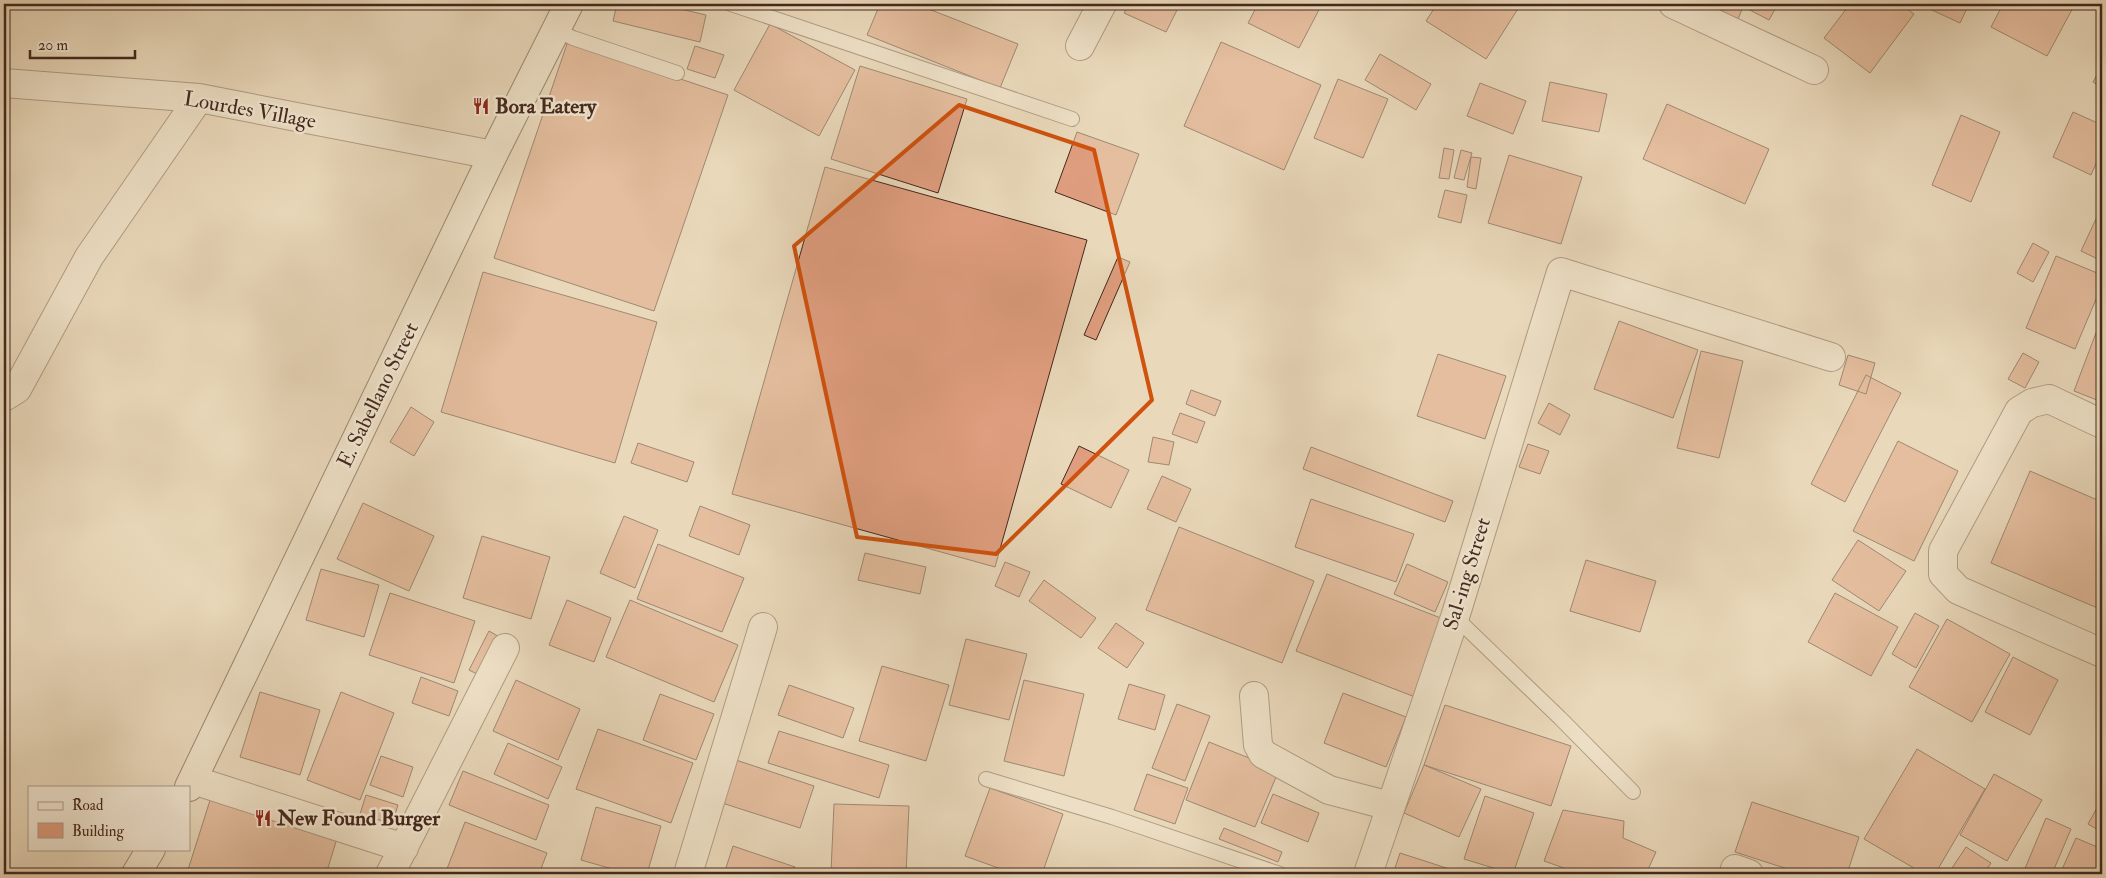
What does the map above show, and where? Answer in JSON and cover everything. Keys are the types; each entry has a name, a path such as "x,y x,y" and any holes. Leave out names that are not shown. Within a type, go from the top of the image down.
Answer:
{"street":[{"name":"E. Sabellano Street","path":"191,784 493,155 569,4"},
{"path":"1080,46 1102,4"},
{"path":"1673,4 1814,70"},
{"name":"Lourdes Village","path":"4,83 199,98 493,155"},
{"path":"4,396 17,389 89,257 199,98"},
{"name":"Sal-ing Street","path":"1368,874 1454,617 1561,272 1831,357"},
{"path":"2102,424 2049,399 2032,403 2019,411 1943,551 1943,574 1958,590 2102,653"},
{"path":"688,874 763,627"},
{"path":"390,874 505,648"},
{"path":"1254,696 1258,745 1264,754 1329,790 1390,806"},
{"path":"191,784 404,848"},
{"path":"136,874 150,850"}],"lane":[{"path":"731,4 1072,119"},
{"path":"556,30 573,38 677,73"},
{"path":"1454,617 1560,718 1633,792"},
{"path":"986,779 1112,817 1280,874"}],"highlighted area":[{"path":"959,105 1094,150 1152,400 996,554 857,537 794,246"}],"building":[{"path":"617,4 660,4 706,15 700,42 613,21"},
{"path":"880,4 916,4 1018,44 1000,88 867,35"},
{"path":"1129,4 1180,4 1166,32 1124,13"},
{"path":"1258,4 1322,4 1299,48 1248,23"},
{"path":"1437,4 1521,4 1486,59 1426,21"},
{"path":"1692,4 1744,4 1737,22"},
{"path":"1751,4 1778,4 1769,20 1748,9"},
{"path":"1850,4 1901,4 1914,14 1870,73 1824,38"},
{"path":"1919,4 1969,4 1960,23"},
{"path":"2003,4 2075,4 2047,56 1991,27"},
{"path":"770,24 855,70 819,136 734,90"},
{"path":"568,41 728,95 654,311 494,258"},
{"path":"1221,42 1321,85 1284,170 1184,126"},
{"path":"695,46 724,55 715,78 687,69"},
{"path":"1380,54 1431,84 1416,110 1365,80"},
{"path":"860,66 967,99 938,193 831,159"},
{"path":"2102,66 2102,88 2093,82"},
{"path":"1338,79 1388,99 1363,158 1314,138"},
{"path":"1550,82 1607,94 1599,132 1542,121"},
{"path":"1480,83 1526,101 1513,134 1467,116"},
{"path":"1667,104 1769,149 1745,204 1643,159"},
{"path":"2073,112 2102,125 2102,150 2091,175 2053,157"},
{"path":"1961,115 2000,132 1971,202 1932,185"},
{"path":"1077,132 1139,154 1116,215 1055,192"},
{"path":"1444,148 1454,150 1449,179 1439,178"},
{"path":"1461,150 1472,153 1464,180 1454,178"},
{"path":"1509,155 1582,177 1561,244 1488,223"},
{"path":"1471,157 1481,158 1476,189 1467,187"},
{"path":"825,167 1087,240 995,567 732,494"},
{"path":"1445,190 1467,195 1461,223 1438,217"},
{"path":"2102,206 2102,261 2081,251"},
{"path":"2033,243 2049,252 2033,282 2017,273"},
{"path":"2056,256 2102,275 2102,285 2075,349 2026,328"},
{"path":"1118,257 1130,262 1096,340 1084,335"},
{"path":"483,272 657,322 615,463 441,412"},
{"path":"2102,317 2102,402 2074,391"},
{"path":"1619,321 1698,350 1673,418 1594,389"},
{"path":"1701,351 1743,361 1719,458 1677,448"},
{"path":"2023,353 2039,362 2025,388 2008,379"},
{"path":"1438,354 1506,376 1485,439 1417,416"},
{"path":"1848,355 1875,363 1866,394 1839,385"},
{"path":"1866,375 1901,393 1845,502 1811,484"},
{"path":"1191,390 1221,401 1215,416 1186,404"},
{"path":"1549,403 1570,415 1560,435 1538,423"},
{"path":"411,407 434,422 414,456 390,442"},
{"path":"1180,413 1205,422 1197,443 1172,434"},
{"path":"1153,437 1174,442 1169,465 1148,462"},
{"path":"1898,441 1958,471 1914,561 1853,531"},
{"path":"638,443 694,462 687,482 631,463"},
{"path":"1528,444 1549,451 1540,474 1519,467"},
{"path":"1079,446 1129,470 1111,508 1061,484"},
{"path":"1311,447 1453,501 1445,522 1303,469"},
{"path":"2030,471 2102,502 2102,603 2100,609 1991,563"},
{"path":"1162,476 1191,489 1176,522 1147,509"},
{"path":"1311,499 1414,534 1396,582 1295,547"},
{"path":"363,503 434,536 409,591 337,559"},
{"path":"700,506 750,525 739,555 689,536"},
{"path":"624,516 658,530 635,588 600,573"},
{"path":"1179,527 1314,581 1282,663 1146,610"},
{"path":"482,536 550,557 531,619 463,598"},
{"path":"1858,540 1906,571 1879,611 1832,580"},
{"path":"658,544 744,578 722,632 637,599"},
{"path":"865,553 926,567 920,594 858,580"},
{"path":"1586,560 1656,581 1640,632 1570,611"},
{"path":"1005,562 1030,572 1019,597 995,586"},
{"path":"1407,564 1448,582 1435,612 1394,594"},
{"path":"321,569 379,585 364,637 306,620"},
{"path":"1327,574 1446,620 1415,697 1296,651"},
{"path":"1044,580 1096,618 1081,638 1029,601"},
{"path":"390,593 475,621 454,683 369,655"},
{"path":"1835,593 1898,627 1871,676 1808,642"},
{"path":"567,600 611,618 594,662 549,645"},
{"path":"630,600 738,645 714,702 606,657"},
{"path":"1915,613 1939,626 1916,668 1892,654"},
{"path":"1947,619 2010,654 1972,722 1909,687"},
{"path":"1116,623 1144,643 1127,668 1098,648"},
{"path":"489,631 503,639 483,677 469,670"},
{"path":"966,639 1027,654 1009,720 949,705"},
{"path":"2013,657 2058,680 2030,735 1985,712"},
{"path":"882,666 949,685 926,761 859,741"},
{"path":"421,677 458,691 449,716 412,703"},
{"path":"516,680 580,709 558,760 493,731"},
{"path":"1024,680 1084,694 1064,776 1004,761"},
{"path":"1129,684 1165,695 1155,730 1118,719"},
{"path":"789,685 854,708 843,738 778,715"},
{"path":"260,692 320,710 300,775 240,757"},
{"path":"341,692 394,713 360,800 307,780"},
{"path":"1343,693 1406,717 1386,767 1324,743"},
{"path":"660,694 714,714 696,760 643,740"},
{"path":"1177,704 1210,716 1185,781 1152,768"},
{"path":"1445,705 1571,746 1551,806 1424,765"},
{"path":"598,729 693,763 671,823 576,789"},
{"path":"779,731 889,765 879,798 768,763"},
{"path":"1209,742 1279,770 1255,827 1186,800"},
{"path":"508,743 562,767 548,799 494,774"},
{"path":"1917,749 1985,789 1935,874 1924,874 1864,839"},
{"path":"381,756 413,767 403,797 370,785"},
{"path":"736,760 814,786 800,828 722,803"},
{"path":"1424,765 1481,789 1459,837 1404,813"},
{"path":"463,771 549,805 536,840 449,805"},
{"path":"1147,774 1188,788 1175,824 1134,810"},
{"path":"1994,774 2042,800 2007,861 1960,835"},
{"path":"990,788 1063,814 1042,874 1015,874 965,856"},
{"path":"212,794 339,832 326,874 187,873"},
{"path":"1273,794 1319,813 1308,842 1261,823"},
{"path":"366,795 398,805 392,824 360,814"},
{"path":"1485,796 1534,813 1513,874 1464,859"},
{"path":"2102,799 2102,832 2088,824"},
{"path":"1752,802 1859,837 1847,874 1803,874 1735,852"},
{"path":"834,804 909,806 906,874 831,872"},
{"path":"596,807 661,826 647,874 630,874 581,860"},
{"path":"1563,810 1624,821 1623,838 1656,852 1646,874 1581,874 1544,861"},
{"path":"2046,818 2071,829 2052,874 2032,874 2024,871"},
{"path":"465,822 547,853 539,874 445,874"},
{"path":"1224,828 1282,852 1278,862 1219,839"},
{"path":"2076,838 2102,849 2102,874 2060,874"},
{"path":"733,846 795,867 792,874 724,874"},
{"path":"1966,847 1991,863 1984,874 1948,874"},
{"path":"1400,853 1465,874 1393,874"}],"place":[{"name":"Bora Eatery","path":"481,106"},
{"name":"New Found Burger","path":"263,818"}]}
